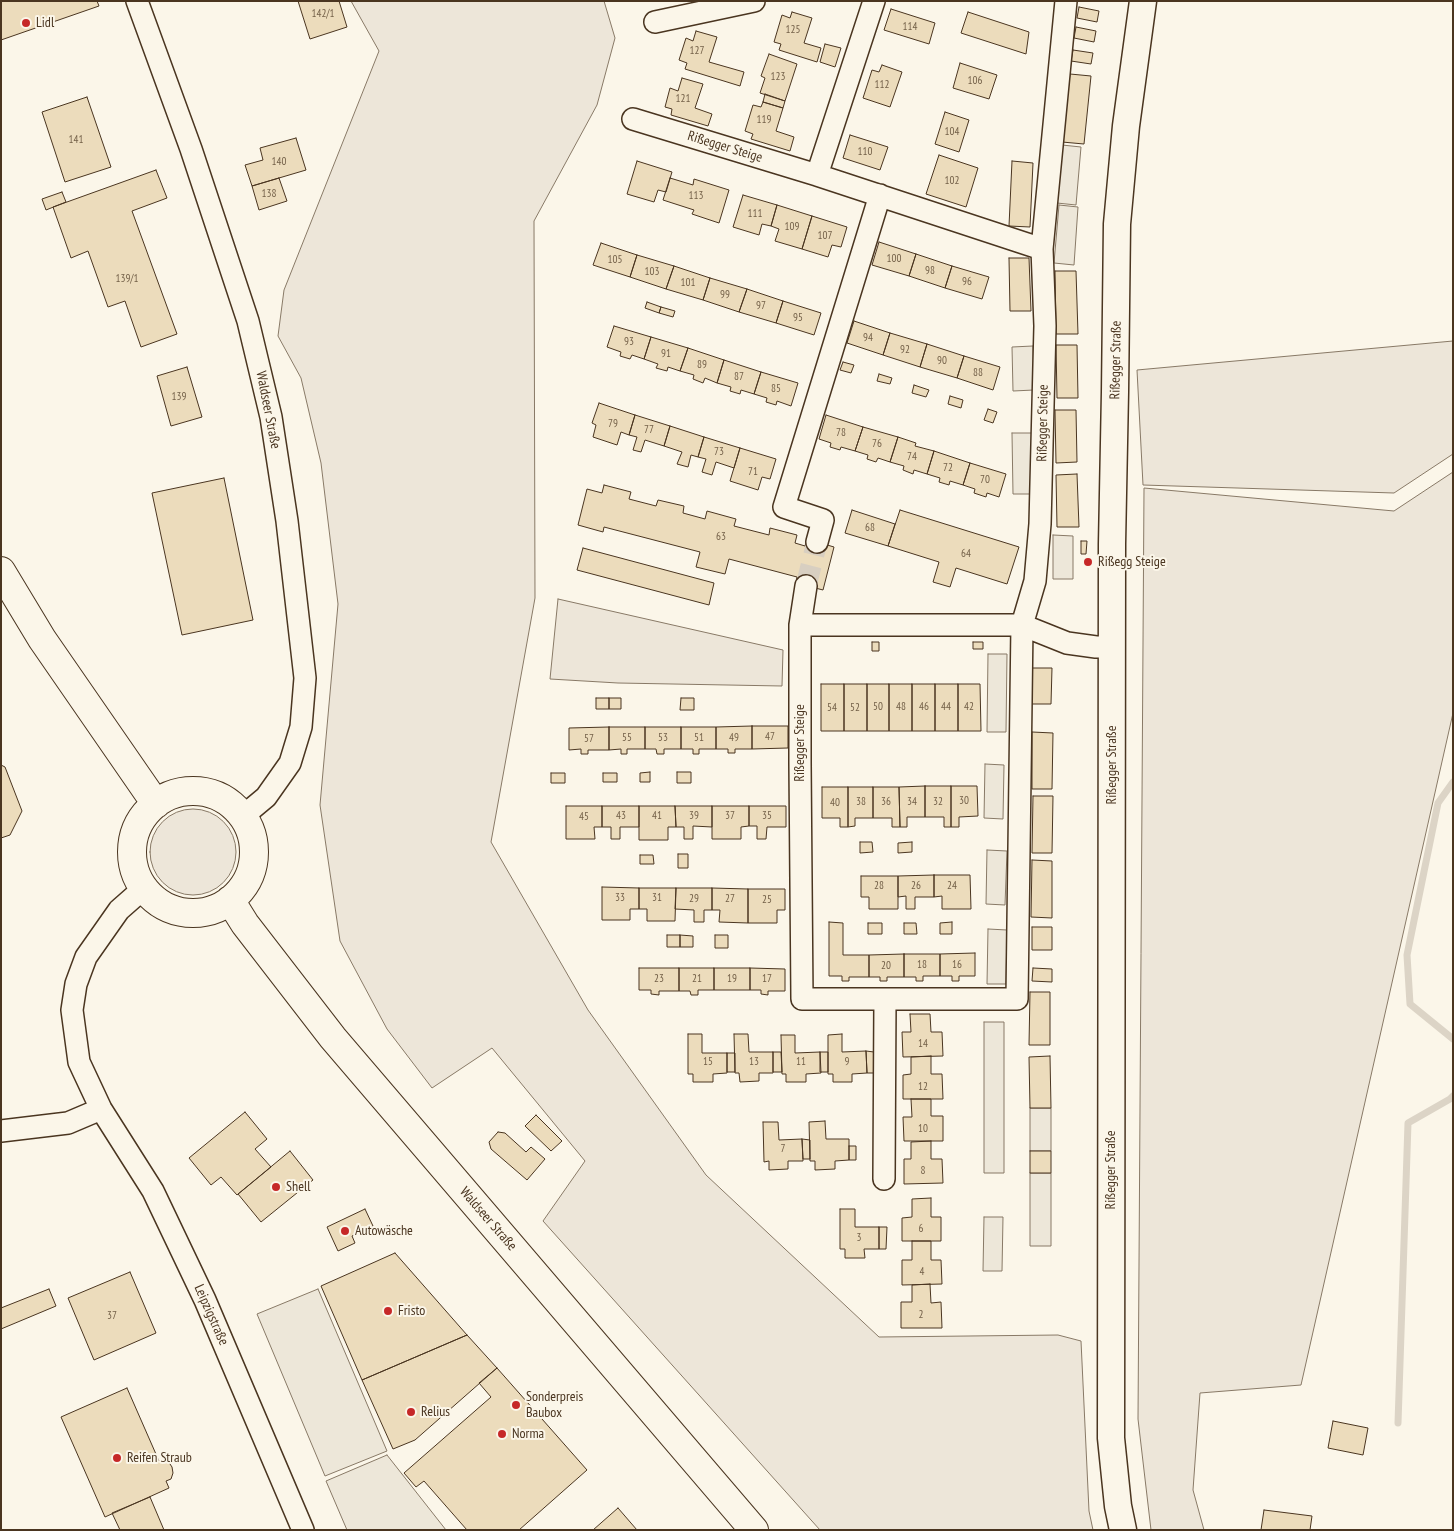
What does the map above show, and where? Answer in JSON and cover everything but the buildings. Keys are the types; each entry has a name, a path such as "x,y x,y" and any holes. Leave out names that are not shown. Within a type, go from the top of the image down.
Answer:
{"main road":[{"path":"1,571 42,639 156,804"},
{"path":"183,792 203,792 222,798 238,811 242,817 249,828 254,847 252,867 244,886 230,900 212,910 193,913 173,910 155,900 144,888 134,867 132,847 137,827 148,810 164,798 183,792"},
{"name":"Waldseer Straße","path":"230,900 245,924 333,1038 754,1530"}],"street":[{"name":"Waldseer Straße","path":"137,1 191,149 248,321 271,417 287,521 305,678 301,727 290,763 266,797 242,817"},
{"path":"655,22 754,1"},
{"path":"817,174 874,1"},
{"name":"Rißegger Steige","path":"800,625 802,1000 1017,999 1022,625 1035,581 1040,524 1044,326 1042,249 1066,1"},
{"name":"Rißegger Straße","path":"1123,1530 1118,1506 1111,1438 1112,647 1117,224 1126,126 1143,1"},
{"name":"Rißegger Steige","path":"633,119 880,194 1042,249"},
{"path":"817,542 823,520 784,507 880,194"},
{"path":"806,586 800,625 1022,625 1068,643 1112,647"},
{"name":"Leipzigstraße","path":"144,888 119,910 86,957 76,984 72,1010 79,1062 101,1108 153,1192 205,1300 303,1530"},
{"path":"884,1179 885,999"},
{"path":"1,1131 68,1123 101,1108"}],"shaded area":[{"path":"351,1 604,1 615,38 597,105 534,221 535,598 491,842 588,1010 706,1175 879,1337 1058,1335 1081,1341 1089,1511 1093,1530 820,1530 543,1221 585,1161 492,1048 432,1088 387,1029 340,941 320,805 338,604 321,463 301,378 278,336 284,290 379,51"},
{"path":"1062,145 1081,147 1076,205 1057,203"},
{"path":"1059,205 1078,207 1074,265 1054,263"},
{"path":"1453,341 1453,454 1394,493 1143,485 1137,370"},
{"path":"1033,346 1034,390 1013,391 1012,347"},
{"path":"1012,433 1032,433 1033,494 1013,494"},
{"path":"1453,472 1453,713 1301,1385 1200,1393 1193,1490 1204,1530 1151,1530 1138,1419 1144,488 1394,511"},
{"path":"1053,535 1073,536 1073,579 1053,579"},
{"path":"558,599 783,650 782,686 618,683 550,679"},
{"path":"988,654 1007,654 1006,732 987,732"},
{"path":"985,764 1004,765 1003,819 984,818"},
{"path":"193,809 210,812 224,821 233,835 236,852 233,869 224,883 210,892 193,895 176,892 162,883 153,869 150,852 153,835 162,821 176,812"},
{"path":"987,850 1007,851 1005,905 986,904"},
{"path":"988,929 1007,930 1006,984 987,984"},
{"path":"984,1022 1004,1022 1004,1173 984,1173"},
{"path":"1030,1108 1051,1108 1051,1151 1030,1151"},
{"path":"1030,1173 1051,1173 1051,1246 1030,1246"},
{"path":"984,1217 1003,1217 1002,1271 983,1271"},
{"path":"318,1289 387,1451 325,1476 257,1314"},
{"path":"387,1455 446,1530 347,1530 326,1481"}],"waterway":[{"path":"1453,782 1438,803 1407,955 1410,1004 1453,1039"},
{"path":"1398,1423 1408,1123 1453,1096"}],"tunnel":[{"path":"806,586 817,542"}],"place":[{"name":"Lidl","path":"26,23"},
{"name":"Rißegg Steige","path":"1088,562"},
{"name":"Shell","path":"276,1187"},
{"name":"Autowäsche","path":"345,1231"},
{"name":"Fristo","path":"388,1311"},
{"name":"Sonderpreis Baubox","path":"516,1405"},
{"name":"Relius","path":"411,1412"},
{"name":"Norma","path":"502,1434"},
{"name":"Reifen Straub","path":"117,1458"}]}
